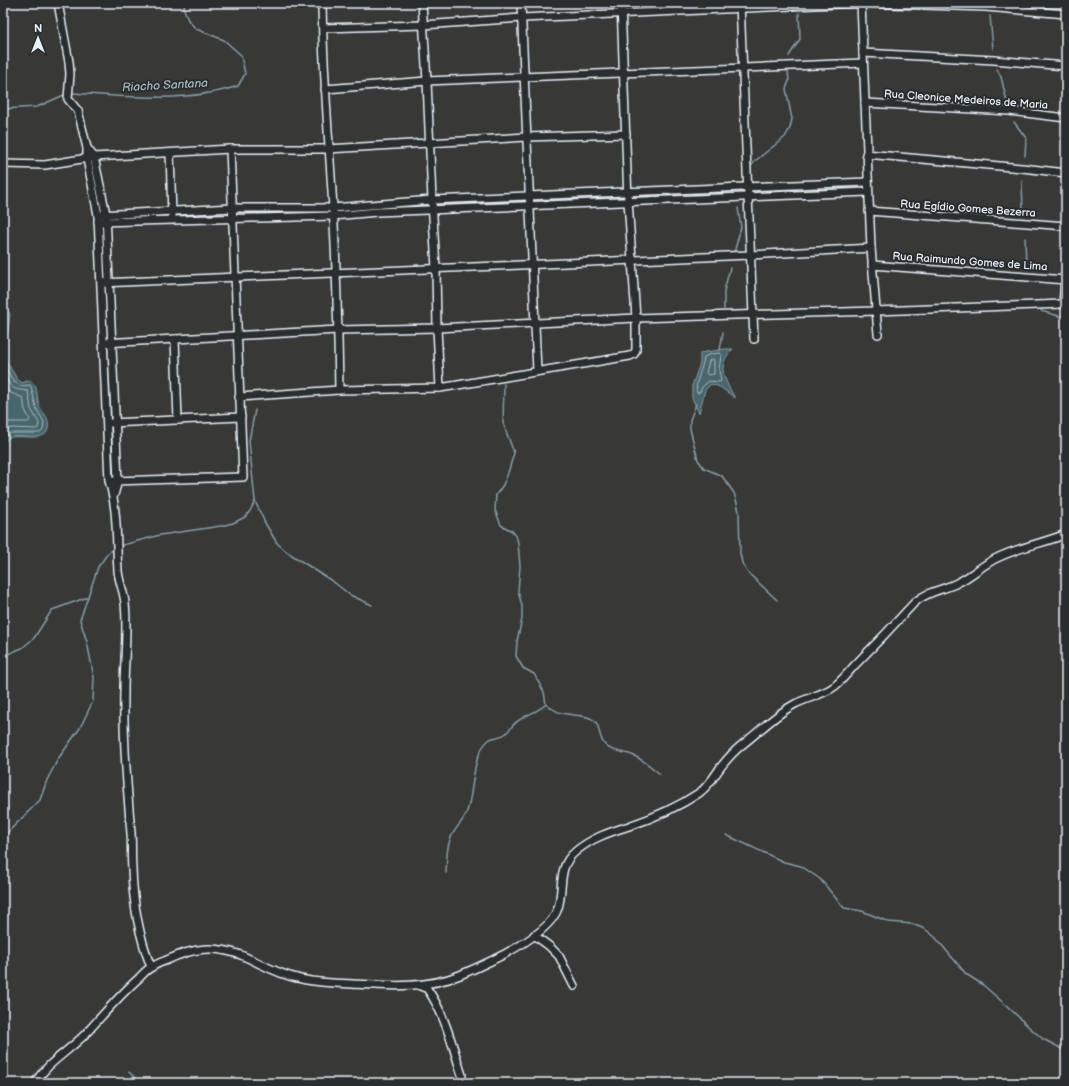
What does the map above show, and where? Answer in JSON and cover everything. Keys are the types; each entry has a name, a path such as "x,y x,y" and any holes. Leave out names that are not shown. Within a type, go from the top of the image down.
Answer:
{"street":[{"path":"57,3 69,62 70,74 68,99 78,111 106,218 109,282 107,343"},
{"path":"322,3 328,149 336,273 338,390"},
{"path":"422,3 436,268 440,388"},
{"path":"521,3 537,371"},
{"path":"239,397 338,390 440,388 630,356 634,354 636,350 636,318 628,201 621,3"},
{"path":"323,28 423,25 740,6 861,3 986,7 1066,14"},
{"path":"861,3 866,154 872,265 878,334"},
{"path":"740,6 754,339"},
{"path":"863,52 1066,66"},
{"path":"325,89 427,81 863,63"},
{"name":"Rua Cleonice Medeiros de Maria","path":"865,103 1009,111 1066,118"},
{"path":"3,164 45,165 90,158 230,149 328,149 526,137 626,134"},
{"path":"109,481 243,477 230,149"},
{"path":"170,153 172,220"},
{"path":"866,154 1066,173"},
{"path":"90,158 98,219 111,423 118,481 114,496"},
{"path":"106,218 172,220 233,218 333,212 432,200 868,182"},
{"path":"98,219 172,211 233,208 333,212 377,212 868,192"},
{"name":"Rua Egídio Gomes Bezerra","path":"869,211 1066,226"},
{"path":"101,283 533,263 750,255 871,248"},
{"name":"Rua Raimundo Gomes de Lima","path":"872,265 1066,280"},
{"path":"107,343 237,337 338,330 437,328 636,318 1063,304 1066,268"},
{"path":"175,339 178,420"},
{"path":"111,423 241,417"},
{"path":"111,423 109,481 114,496 118,572 125,602 126,652 124,706 132,869 139,925 144,948 151,967"},
{"path":"35,1083 46,1069 75,1045 114,1002 151,967 183,952 211,948 228,951 243,956 276,972 298,979 343,984 420,986 445,980 490,961 517,947 547,926 555,917 560,900 562,872 569,858 575,852 605,833 658,815 700,793 728,758 757,733 789,708 806,699 823,694 839,683 922,596 932,591 956,584 986,563 1000,556 1066,534"},
{"path":"534,935 549,946 559,956 574,986"},
{"path":"420,986 428,989 435,1001 447,1028 462,1075"}],"water":[{"path":"3,309 7,309 10,314 4,347 5,359 17,379 22,383 30,380 35,385 39,405 48,421 48,429 45,434 40,436 12,437 7,439 4,445 3,457"},
{"path":"733,349 724,361 723,367 725,379 735,398 720,387 711,384 705,390 699,413 692,398 692,386 700,363 700,353"}],"waterway":[{"name":"Riacho Santana","path":"72,93 135,97 177,97 198,95 238,86 245,74 241,55 224,40 196,29 188,20 184,9 185,3"},
{"path":"789,56 800,39 799,13"},
{"path":"990,16 993,49"},
{"path":"997,69 1001,77 1007,102"},
{"path":"749,169 755,161 785,137 790,128 792,119 786,89 789,81 788,70"},
{"name":"Riacho Santana","path":"3,109 37,107 66,94"},
{"path":"1014,122 1026,138 1025,156"},
{"path":"1022,181 1023,211"},
{"path":"734,253 741,227 738,208"},
{"path":"1025,238 1026,267"},
{"path":"724,309 724,291 730,268"},
{"path":"1041,311 1066,318"},
{"path":"720,350 723,332"},
{"path":"446,873 447,852 451,836 466,814 479,754 490,739 502,736 516,722 540,709 546,704 544,692 534,674 523,668 516,656 517,641 522,619 522,606 518,591 520,566 518,543 516,536 512,531 501,525 495,510 496,495 503,485 514,453 503,423 504,384"},
{"path":"696,404 690,420 690,429 698,460 704,468 722,476 734,493 739,512 740,553 742,563 747,572 777,600"},
{"path":"119,546 160,535 221,526 233,523 245,517 255,501 249,441 255,410"},
{"path":"255,501 265,523 277,543 287,552 335,583 350,595 372,605"},
{"path":"3,837 40,800 47,780 58,759 80,728 93,701 94,677 87,642 80,620 98,567 108,553 114,549"},
{"path":"3,656 22,648 34,638 52,610 88,597"},
{"path":"546,704 554,710 566,714 584,716 592,719 597,724 603,743 606,746 615,751 636,757 647,763 660,774"},
{"path":"726,835 784,862 801,866 820,879 844,908 862,911 889,922 912,924 925,929 935,937 966,974 983,985 1043,1039 1066,1051"},
{"path":"129,1072 140,1083"}]}
